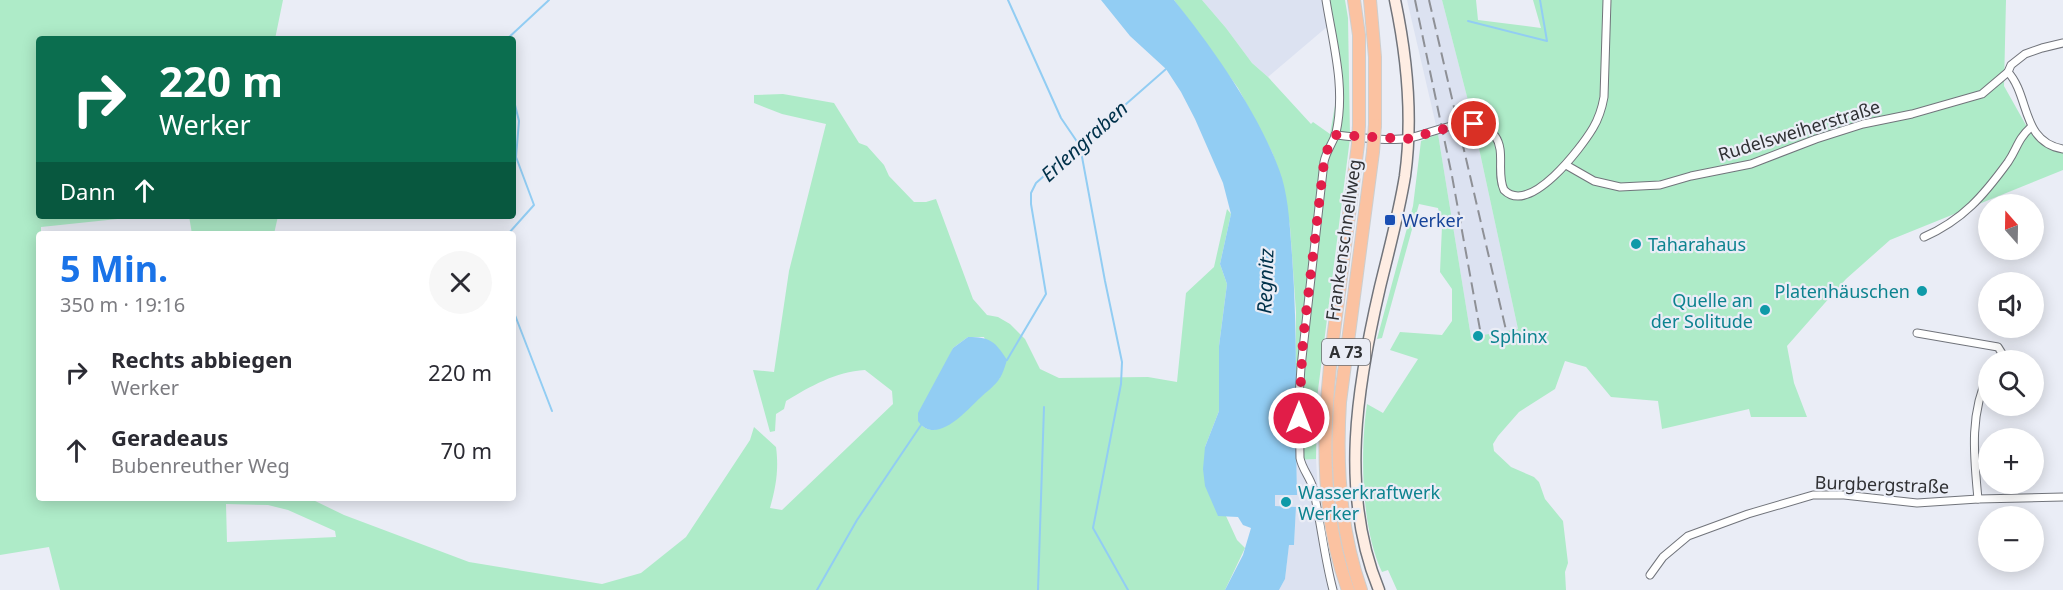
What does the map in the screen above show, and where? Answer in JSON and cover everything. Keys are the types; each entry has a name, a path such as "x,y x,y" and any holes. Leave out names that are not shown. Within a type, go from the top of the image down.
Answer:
{"highway":[{"name":"Frankenschnellweg","path":"1348,590 1338,555 1330,507 1326,475 1326,430 1335,322 1358,144 1359,34 1354,0"},
{"name":"Frankenschnellweg","path":"1361,590 1343,512 1338,467 1338,437 1340,402 1375,125 1375,57 1370,0"}],"main road":[{"path":"1379,590 1364,543 1358,508 1355,450 1363,374 1405,175 1406,67 1395,0"}],"street":[{"path":"1326,0 1341,88 1335,135 1324,162 1303,339 1299,398 1300,458 1312,484 1333,590"},
{"path":"1335,135 1407,139 1462,124 1474,124 1485,128 1494,135 1498,142 1502,186 1507,192 1518,197 1528,195 1566,165 1593,128 1603,106 1607,0"},
{"name":"Rudelsweiherstraße","path":"1566,165 1594,181 1620,187 1660,185 1750,164 1863,124 1912,114 1982,94 2025,54 2063,43"},
{"path":"2008,72 2016,80 2031,127 2048,145 2063,149"},
{"path":"1924,237 1957,220 1980,197 2010,160 2020,137 2031,127"},
{"path":"1917,333 1998,347 2000,350"},
{"path":"1978,403 1974,426 1978,499"},
{"name":"Burgbergstraße","path":"1650,575 1663,557 1688,536 1738,517 1814,495 1844,495 1917,503 2063,497"}],"shaded area":[{"path":"1202,0 1324,0 1328,26 1268,77 1252,63"},
{"path":"1407,0 1442,0 1472,116 1518,329 1471,337 1438,134"},
{"path":"1316,459 1318,495 1330,561 1339,590 1279,590 1285,579 1289,544 1294,545 1296,507 1275,506 1275,495 1297,495 1296,460"}],"green space":[{"path":"0,0 283,0 276,36 36,36 36,219 117,219 41,227 41,231 36,231 36,501 315,501 344,515 469,562 602,584 641,573 686,537 750,440 754,427 776,447 776,478 770,508 782,510 893,404 892,391 865,370 854,371 814,385 786,401 784,409 776,414 775,431 770,432 753,370 774,372 789,271 826,124 782,114 754,103 754,95 783,94 834,103 859,143 867,146 884,165 889,176 914,202 936,199 973,299 987,315 998,317 1010,324 1025,339 1040,369 1059,378 1148,377 1177,382 1186,293 1214,267 1227,209 1231,214 1220,264 1227,284 1219,346 1219,411 1205,447 1218,515 1226,516 1237,540 1245,548 1225,590 60,590 49,547 0,555","holes":["968,337 984,337 1000,378 979,398 934,430 927,429 921,425 953,348","226,504 268,505 288,510 335,531 336,537 227,542"]},
{"path":"1174,0 1202,0 1252,63 1311,124 1313,122 1330,134 1338,88 1324,0 1345,0 1348,18 1350,138 1317,398 1316,459 1296,460 1296,312 1290,227 1282,180 1272,152 1238,88"},
{"path":"1442,0 1476,0 1478,20 1541,28 1533,0 2006,0 2004,86 2027,127 2044,146 2063,153 2063,170 2004,194 1978,194 1978,204 1890,240 1846,279 1787,346 1794,383 1807,417 1751,417 1749,409 1662,429 1658,401 1611,397 1586,367 1565,361 1555,389 1519,412 1493,444 1494,451 1511,467 1534,477 1539,482 1545,499 1563,521 1568,563 1565,572 1566,590 1397,590 1388,570 1382,572 1370,534 1364,490 1363,444 1367,404 1383,413 1418,359 1390,350 1400,332 1442,335 1452,321 1452,289 1440,272 1442,226 1438,208 1419,204 1382,338 1377,339 1413,206 1421,141 1438,134 1471,337 1518,329 1472,116"},
{"path":"190,219 277,219 275,231 192,231"}],"water":[{"name":"Regnitz","path":"1101,0 1174,0 1205,40 1250,108 1274,155 1282,178 1289,216 1294,285 1297,495 1275,495 1275,506 1296,507 1294,545 1289,545 1285,579 1279,590 1225,590 1243,555 1251,528 1243,525 1238,517 1218,516 1205,486 1203,469 1205,447 1219,411 1219,346 1227,284 1220,264 1231,214 1223,183 1195,119 1166,69 1130,36"},
{"path":"968,337 987,339 999,348 1007,360 1002,374 993,386 951,424 933,430 925,428 918,421 918,413 953,348"}],"waterway":[{"path":"510,36 549,0"},
{"path":"1008,0 1061,118 1080,146 1122,362 1121,384 1093,528 1128,590"},
{"path":"1468,21 1547,41 1540,0"},
{"name":"Erlengraben","path":"1007,360 1046,294 1031,204 1031,193 1036,183 1166,69"},
{"path":"516,109 519,121 516,157"},
{"path":"511,231 534,205 516,157"},
{"path":"516,318 552,411"},
{"path":"1038,590 1044,407"},
{"name":"Erlengraben","path":"817,590 857,520 921,425"}],"railway":[{"path":"1415,0 1452,176 1481,335"},
{"path":"1429,0 1506,330"}],"place":[{"name":"Werker","path":"1390,220"},
{"name":"Taharahaus","path":"1636,244"},
{"name":"Platenhäuschen","path":"1922,291"},
{"name":"Quelle an der Solitude","path":"1765,310"},
{"name":"Sphinx","path":"1478,336"},
{"name":"Wasserkraftwerk Werker","path":"1286,502"}],"route":[{"path":"1299,418 1303,339 1324,162 1335,135 1407,139 1462,124 1474,124"}]}
